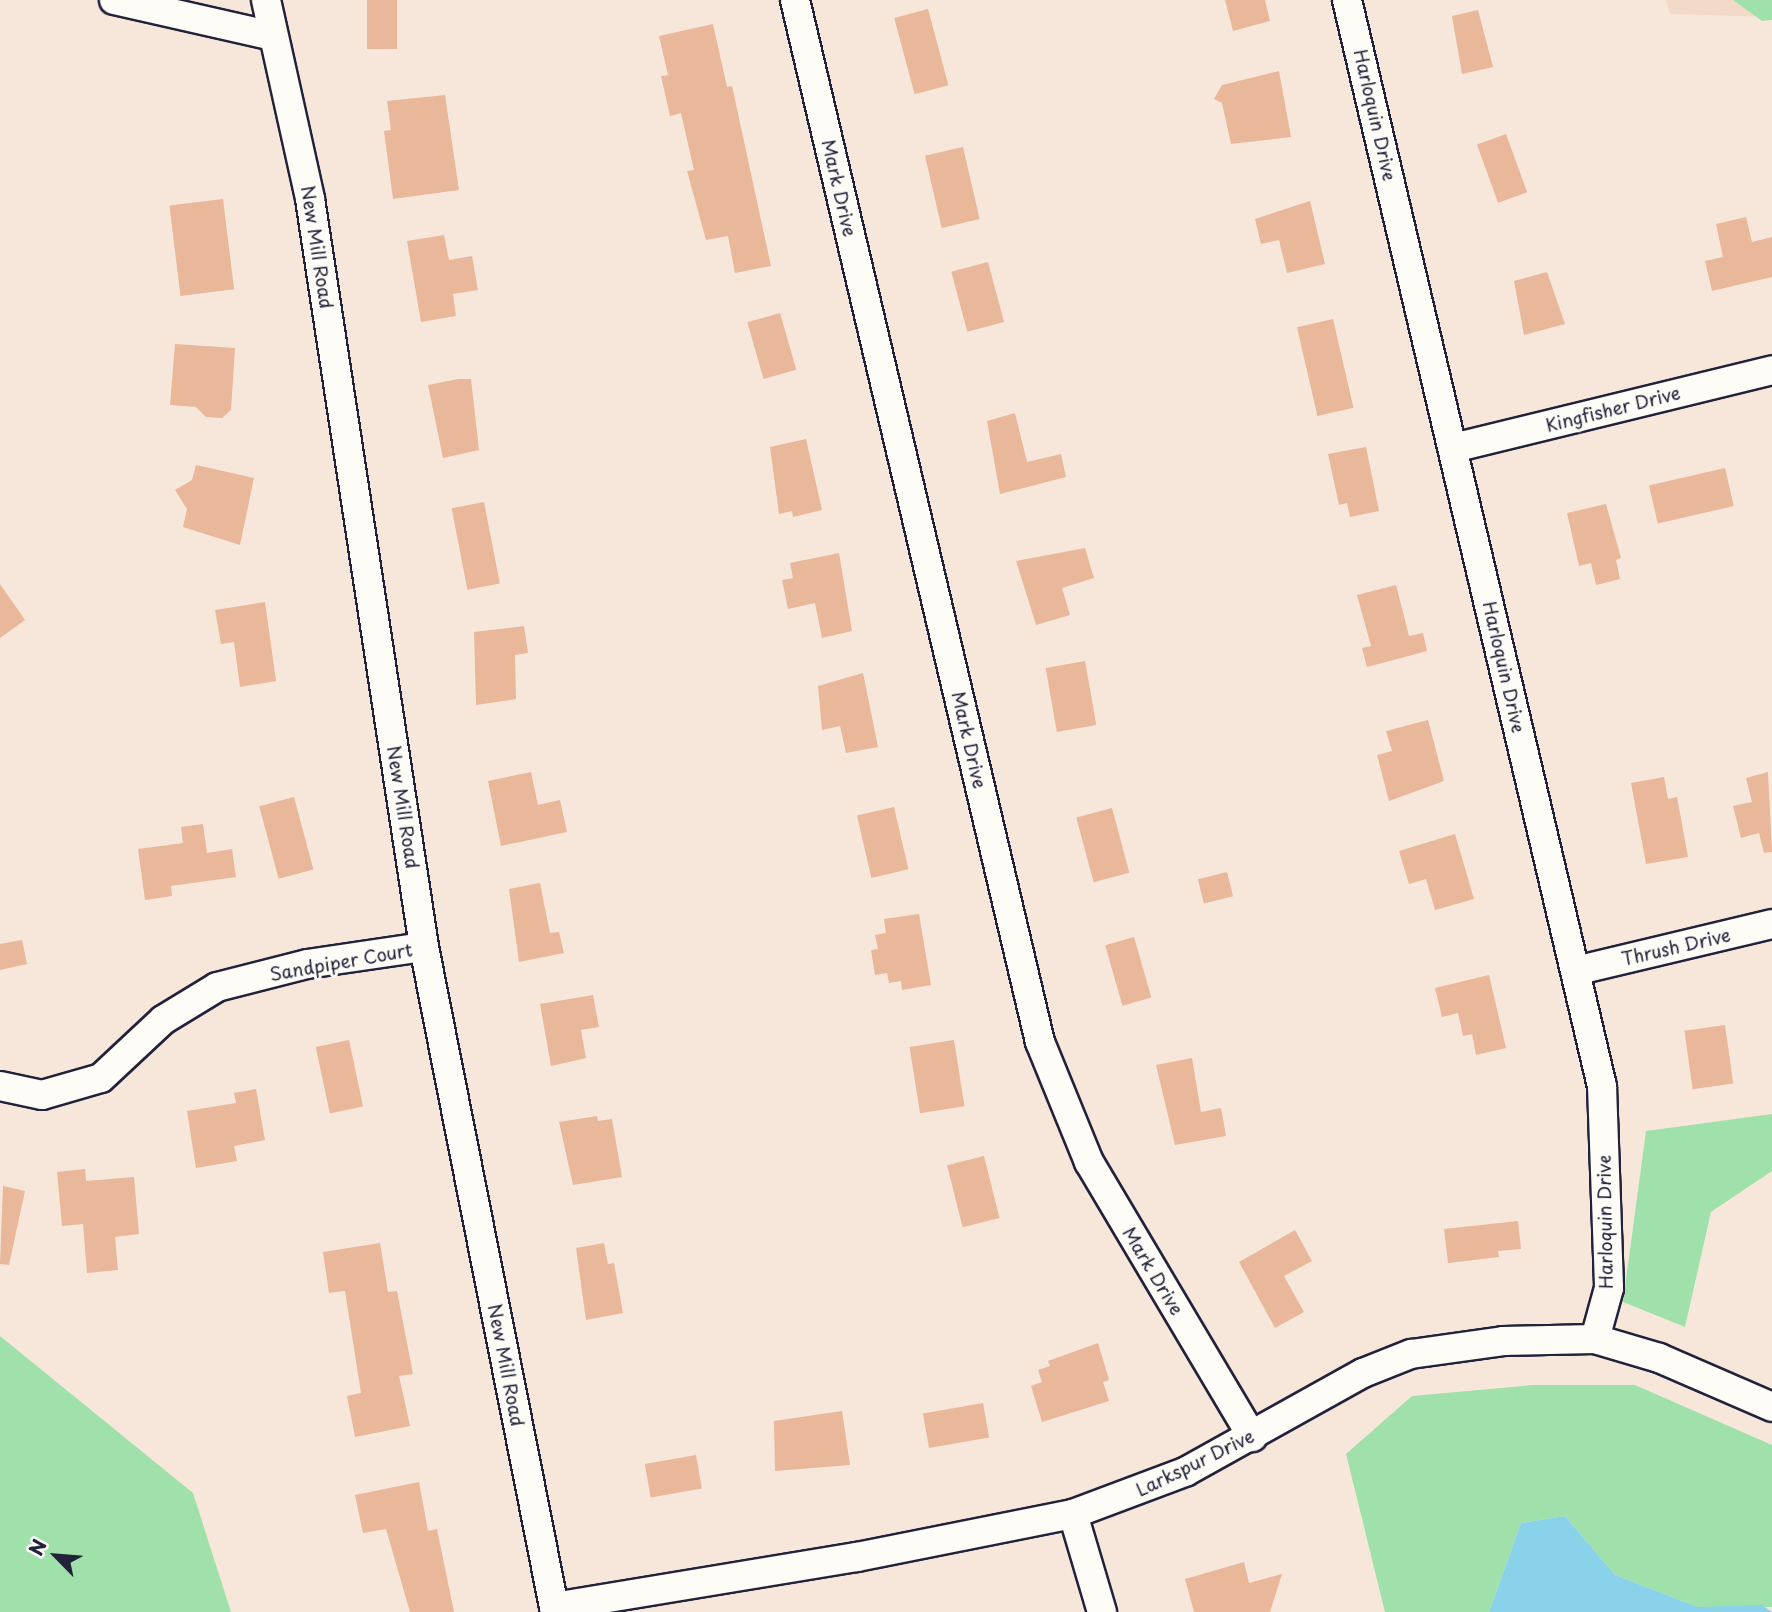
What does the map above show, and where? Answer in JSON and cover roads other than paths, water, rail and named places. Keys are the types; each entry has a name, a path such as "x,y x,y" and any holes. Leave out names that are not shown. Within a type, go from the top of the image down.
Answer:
{"street":[{"path":"114,0 273,36"},
{"name":"New Mill Road","path":"266,0 310,199 425,947 555,1610"},
{"name":"Mark Drive","path":"795,0 1040,1042 1089,1162 1252,1437"},
{"name":"Harloquin Drive","path":"1348,0 1579,970 1602,1086 1609,1288 1595,1339"},
{"name":"Kingfisher Drive","path":"1453,447 1772,370"},
{"name":"Thrush Drive","path":"1579,970 1772,924"},
{"name":"Sandpiper Court","path":"0,1086 42,1095 101,1078 163,1020 217,987 307,964 425,947"},
{"name":"Larkspur Drive","path":"555,1610 857,1557 1073,1514 1185,1472 1363,1373 1411,1354 1503,1341 1595,1339 1659,1358 1772,1407"},
{"path":"1073,1514 1102,1612"}],"water":[{"path":"1565,1516 1615,1575 1698,1607 1762,1605 1772,1612 1489,1612 1521,1523"}]}
